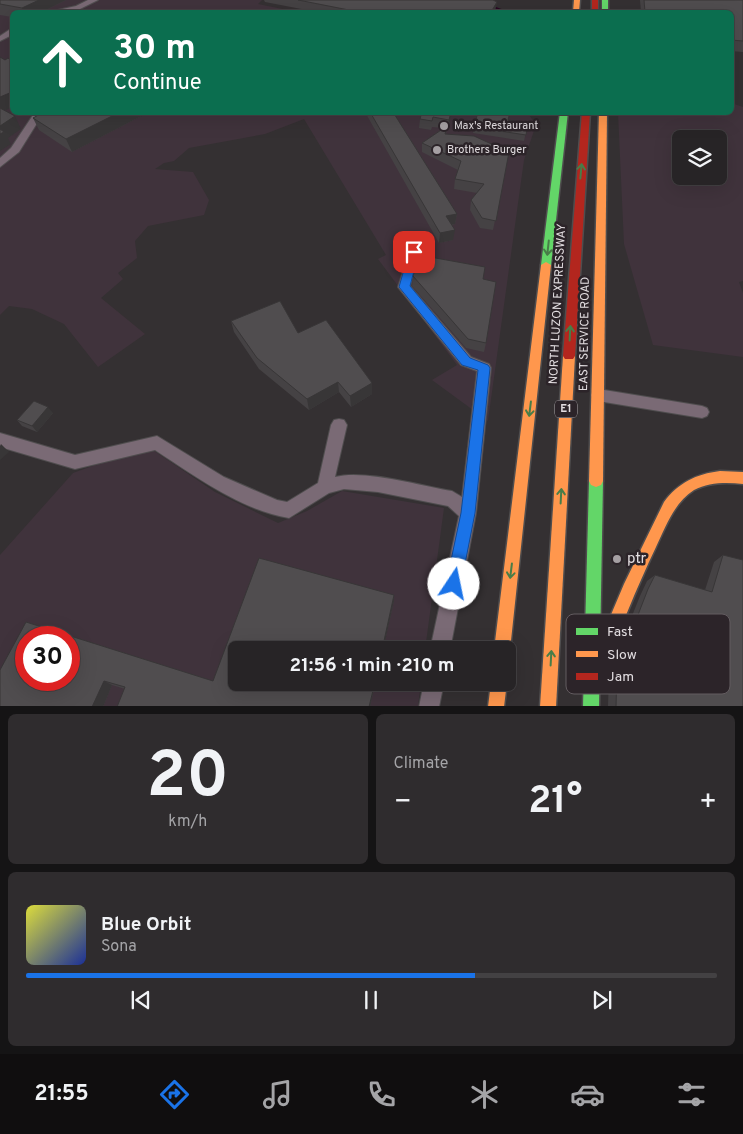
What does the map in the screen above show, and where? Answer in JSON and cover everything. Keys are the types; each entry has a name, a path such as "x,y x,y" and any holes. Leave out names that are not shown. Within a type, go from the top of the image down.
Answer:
{"main road":[{"name":"NORTH LUZON EXPRESSWAY","path":"503,641 564,115"},
{"name":"NORTH LUZON EXPRESSWAY","path":"548,706 586,115"},
{"name":"EAST SERVICE ROAD","path":"593,614 603,115"},
{"path":"618,614 627,590 666,512 684,490 704,479 734,476 743,478"},
{"path":"496,706 498,691"}],"street":[{"path":"66,10 78,8 94,0"},
{"path":"0,164 15,150 38,115"},
{"path":"427,251 414,252 404,287 466,361 484,368 468,513 442,641"},
{"path":"598,395 702,412"},
{"path":"325,487 339,425"},
{"path":"0,440 75,462 157,443 218,482 276,508 289,510 325,487 344,482 378,485 452,499 468,513"},
{"path":"429,706 432,691"}],"shaded area":[{"path":"0,0 262,0 258,4 287,10 10,10 10,115 529,115 536,125 524,160 488,421 432,380 457,365 378,259 386,255 304,119 265,134 189,148 174,161 164,163 155,169 193,172 209,200 204,215 148,226 135,241 137,258 118,273 123,279 101,298 145,334 98,367 64,324 32,309 9,306 0,315"},
{"path":"734,104 743,107 743,281 739,282 743,293 743,357 653,345 624,244 618,115 734,115"},
{"path":"147,446 215,492 278,523 307,511 342,491 444,508 426,641 228,641 228,691 420,691 418,706 0,706 0,555 73,473"}],"building":[{"path":"0,0 39,0 22,8 0,4"},
{"path":"298,0 493,0 497,2 492,10 349,10"},
{"path":"644,0 743,0 743,41 734,40 734,10 645,10"},
{"path":"0,57 5,60 8,58 10,60 10,93 0,97"},
{"path":"0,108 15,116 0,126"},
{"path":"38,115 114,115 66,139 33,118"},
{"path":"372,115 395,115 457,214 446,216 455,230 440,233"},
{"path":"421,115 450,115 449,120 433,117 432,121 420,119"},
{"path":"477,115 509,115 508,120 528,123 526,135 474,127"},
{"path":"447,126 445,134 474,136 509,152 496,221 482,218 471,200 484,184 455,179 461,161 422,143"},
{"path":"419,255 485,267 483,279 496,282 486,343 468,339 413,276"},
{"path":"280,301 298,333 326,320 372,383 350,396 338,382 307,399 257,358 231,321"},
{"path":"34,401 48,407 32,426 17,420"},
{"path":"723,555 743,560 743,706 616,706 616,694 730,694 730,614 638,614 655,575 712,592"},
{"path":"259,558 394,595 384,641 228,641 228,691 373,691 369,706 117,706 125,687 104,681 92,706 0,706 0,670 15,642 15,691 80,691 80,639 213,681"},
{"path":"26,622 39,626 24,626"}],"waterway":[{"path":"492,7 500,10"}],"traffic: fast":[{"path":"605,0 605,10"},
{"path":"546,265 564,115"},
{"path":"593,614 596,481"},
{"path":"591,694 591,706"}],"traffic: slow":[{"path":"576,10 577,0"},
{"path":"596,481 603,115"},
{"path":"503,641 546,265"},
{"path":"548,706 569,356"},
{"path":"618,614 661,521 678,495 690,486 704,480 720,477 743,478"},
{"path":"496,706 498,691"}],"traffic: jam":[{"path":"595,0 595,10"},
{"path":"569,356 586,115"}],"place":[{"name":"Max's Restaurant","path":"444,126"},
{"name":"Brothers Burger","path":"437,150"},
{"name":"ptr","path":"617,559"}],"route":[{"path":"414,252 404,287 466,361 484,368 468,513 454,584"}]}
